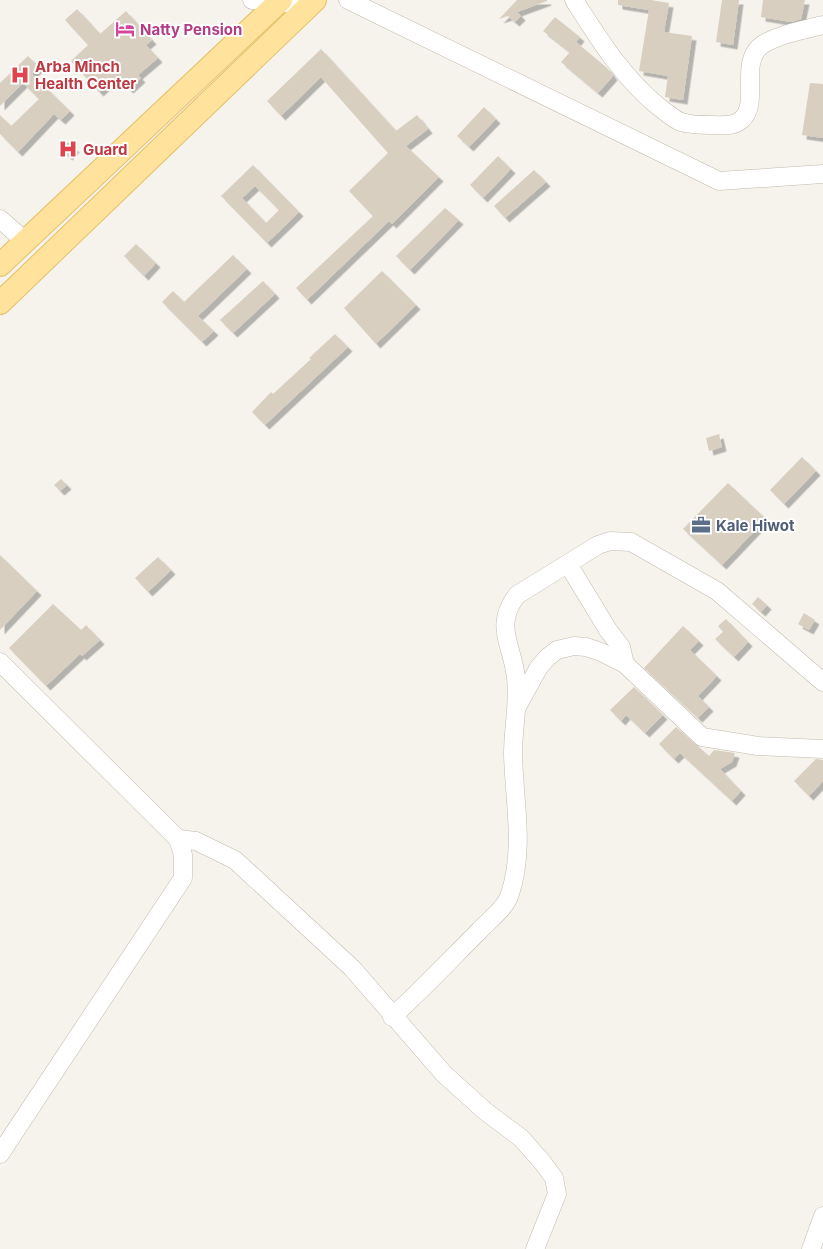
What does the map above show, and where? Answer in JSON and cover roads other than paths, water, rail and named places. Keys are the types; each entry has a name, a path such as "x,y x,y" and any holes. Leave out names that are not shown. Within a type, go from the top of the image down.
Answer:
{"main road":[{"path":"0,265 280,1"},
{"path":"0,303 311,4"},
{"path":"171,105 188,122"}],"street":[{"path":"252,0 311,4"},
{"path":"348,0 719,180 823,174"},
{"path":"574,0 609,54 644,95 681,122 700,125 732,125 742,120 747,112 750,62 760,46 783,36 823,25"},
{"path":"0,219 25,241"},
{"path":"392,1016 436,978 498,912 510,895 519,840 513,752 517,706 516,676 506,639 505,618 509,606 517,595 598,544 610,541 632,542 718,591 823,682"},
{"path":"568,564 608,630 621,647 625,664"},
{"path":"517,706 539,667 557,650 574,646 586,646 625,664 702,737 758,746 823,749"},
{"path":"0,662 178,839 183,855 183,878 0,1154"},
{"path":"178,839 196,841 235,860 352,968 444,1074 485,1111 521,1138 554,1178 557,1194 535,1249"},
{"path":"811,1249 823,1216"}],"place":[{"name":"Natty Pension","path":"125,29"},
{"name":"Arba Minch Health Center","path":"20,75"},
{"name":"Guard","path":"68,149"},
{"name":"Kale Hiwot","path":"701,525"}]}
